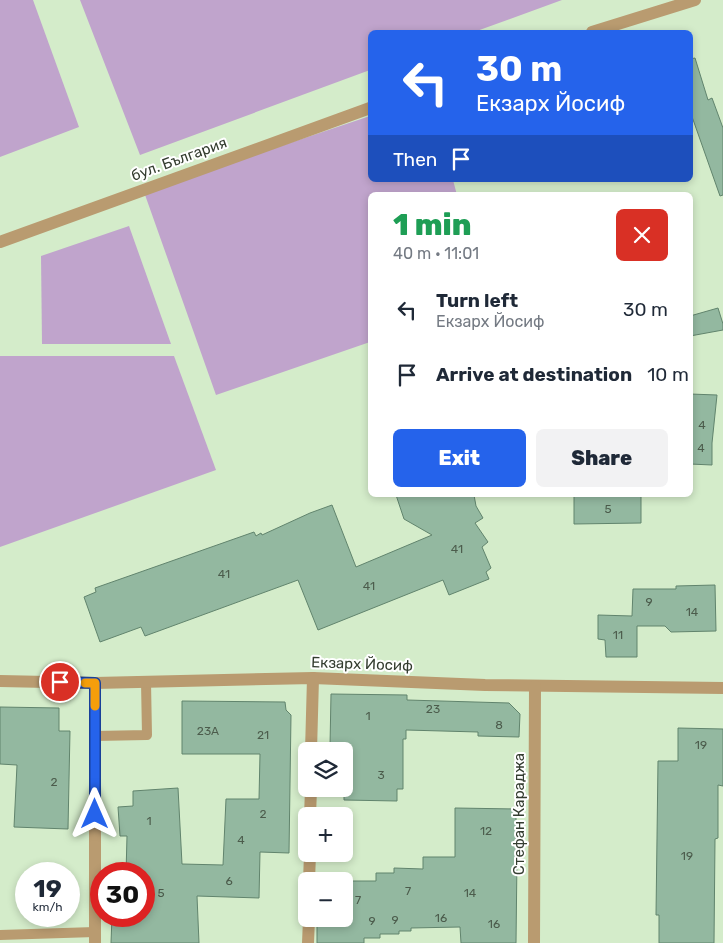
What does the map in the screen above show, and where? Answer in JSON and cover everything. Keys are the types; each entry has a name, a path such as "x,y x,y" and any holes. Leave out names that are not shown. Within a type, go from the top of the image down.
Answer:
{"street":[{"path":"598,30 695,0"},
{"name":"бул. България","path":"0,242 368,109"},
{"path":"311,742 312,678"},
{"name":"Екзарх Йосиф","path":"0,681 95,683 312,678 536,686 723,688"},
{"path":"95,683 95,937"},
{"name":"Стефан Караджа","path":"534,943 536,686"},
{"path":"308,943 309,927"}],"lane":[{"path":"95,736 147,735 146,682"},
{"path":"0,935 95,937"}],"shaded area":[{"path":"0,0 33,0 79,127 0,157"},
{"path":"80,0 562,0 480,30 368,30 368,71 140,155"},
{"path":"368,117 368,182 454,182 456,192 368,192 368,343 216,395 144,192"},
{"path":"129,226 171,344 42,344 41,256"},
{"path":"0,356 174,356 216,470 0,547"}],"building":[{"path":"693,58 695,58 708,100 712,98 723,128 723,195 720,196 693,120"},
{"path":"718,308 723,330 693,335 693,315"},
{"path":"693,394 717,395 712,443 712,465 693,464"},
{"path":"397,497 474,497 476,506 483,518 475,523 488,542 482,547 491,568 486,572 489,579 449,595 443,580 318,630 298,580 145,636 141,627 100,642 84,597 96,592 95,588 254,532 256,536 261,533 262,535 332,505 356,567 432,535 404,519"},
{"path":"574,497 641,497 641,523 574,524"},
{"path":"715,585 716,631 671,632 665,626 637,626 637,657 606,657 605,640 598,639 598,615 632,616 633,589 676,589 676,586"},
{"path":"331,694 407,695 407,700 509,703 520,714 519,737 478,736 478,732 406,730 406,739 403,739 403,789 397,789 397,801 344,800 344,797 353,797 353,742 330,742"},
{"path":"182,701 285,702 286,710 291,715 289,853 260,852 259,898 197,896 199,943 111,943 112,927 155,927 155,862 126,862 127,836 120,836 118,807 133,806 133,791 178,788 182,864 223,865 226,799 259,799 260,754 182,754"},
{"path":"0,707 59,708 59,731 70,731 68,829 14,827 17,765 0,764"},
{"path":"678,728 723,729 723,786 718,785 718,838 715,839 714,943 659,943 659,915 656,915 658,761 678,761"},
{"path":"455,808 516,809 516,943 461,943 460,927 411,928 411,931 399,931 399,934 380,934 380,938 364,938 364,943 317,943 317,927 353,927 353,881 376,881 376,873 394,873 394,868 423,869 423,857 455,857"}],"slow traffic":[{"path":"85,683 95,683 95,706"}],"route":[{"path":"60,682 95,683 95,814"}]}
